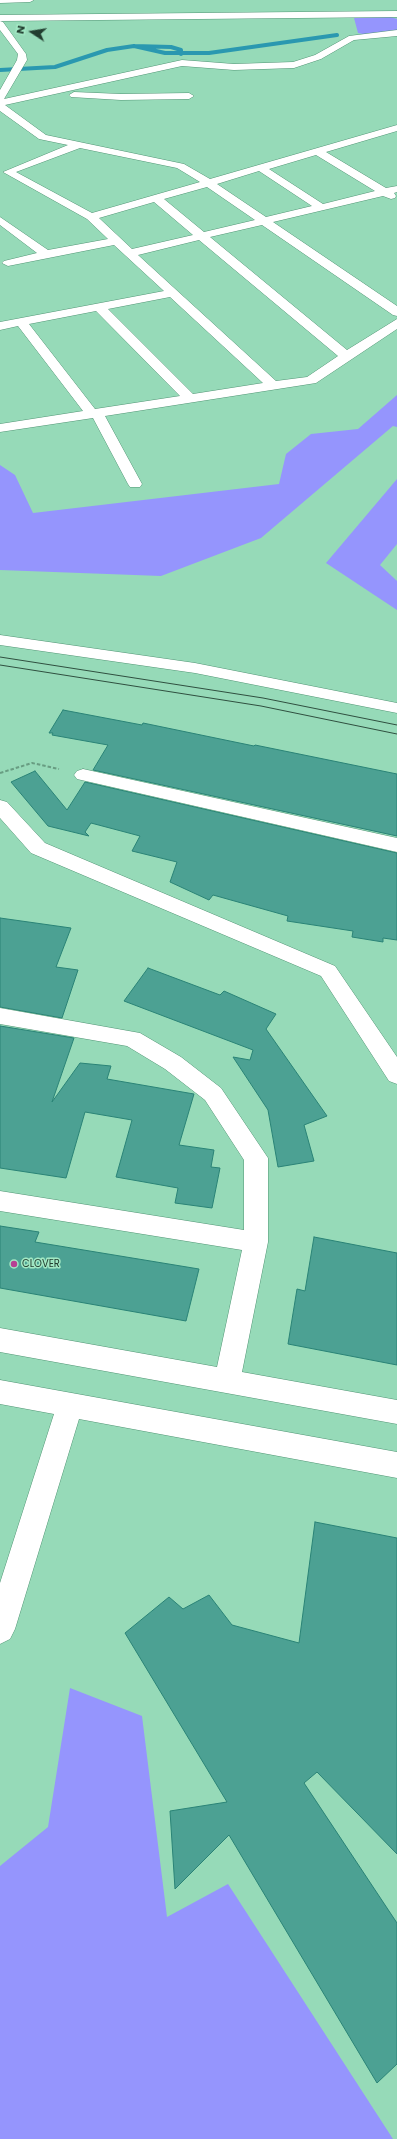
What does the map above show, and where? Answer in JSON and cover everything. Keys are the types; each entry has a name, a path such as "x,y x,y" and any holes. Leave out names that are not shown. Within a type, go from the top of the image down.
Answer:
{"street":[{"path":"0,1 30,0"},
{"path":"158,6 160,16"},
{"path":"0,18 160,16 324,11 346,14 397,14"},
{"path":"346,14 352,38"},
{"path":"0,24 22,54 18,66 0,98"},
{"path":"0,103 182,63 234,67 294,65 318,57 352,38 397,33"},
{"path":"31,96 189,96"},
{"path":"0,106 44,137 180,166 209,183 397,312"},
{"path":"91,217 397,128"},
{"path":"378,134 391,141"},
{"path":"78,145 8,172 91,217 272,386"},
{"path":"317,151 397,200"},
{"path":"261,168 322,207"},
{"path":"131,253 397,189"},
{"path":"157,199 346,356"},
{"path":"0,220 46,254"},
{"path":"8,263 46,254 116,241"},
{"path":"0,326 173,293"},
{"path":"99,307 189,398"},
{"path":"21,322 95,413 136,484"},
{"path":"0,428 311,380 397,323"},
{"path":"0,640 195,668 397,708"},
{"path":"83,774 397,845"},
{"path":"0,806 38,848 328,971 397,1075"},
{"path":"0,1016 132,1039 173,1063 213,1094 256,1158 256,1242 227,1381"},
{"path":"0,1201 256,1242"},
{"path":"0,1340 397,1412"},
{"path":"0,1392 397,1465"},
{"path":"0,1629 70,1406"}],"path":[{"path":"0,772 32,763 83,774"}],"shaded area":[{"path":"385,15 397,19 397,31 367,35 358,33 354,18"},
{"path":"397,395 397,427 393,426 261,538 161,576 0,570 0,465 15,475 33,513 279,484 286,454 311,434 358,429"},
{"path":"397,479 397,544 380,565 397,581 397,610 326,563"},
{"path":"70,1688 142,1716 167,1917 228,1884 393,2139 0,2139 0,1866 48,1827"}],"building":[{"path":"63,710 142,725 143,723 397,774 397,836 93,770 108,745 52,735 53,733 49,733"},
{"path":"35,771 67,810 85,782 397,853 397,940 383,938 383,942 352,937 353,931 287,921 288,916 213,895 209,900 170,882 177,862 132,851 140,836 91,823 85,832 89,836 48,826 11,782"},
{"path":"0,918 71,928 56,967 78,970 62,1018 0,1007"},
{"path":"148,968 220,995 224,991 276,1014 266,1029 327,1116 304,1125 314,1161 278,1167 268,1110 233,1057 250,1060 253,1050 124,1001"},
{"path":"0,1026 74,1038 52,1102 80,1063 111,1066 107,1079 194,1094 179,1145 214,1150 211,1167 220,1168 212,1208 175,1203 178,1188 116,1177 132,1120 85,1112 66,1178 0,1168"},
{"path":"0,1226 39,1232 35,1242 199,1269 186,1321 0,1288"},
{"path":"314,1237 397,1253 397,1365 288,1344 297,1289 305,1291"},
{"path":"315,1522 397,1538 397,1854 317,1772 304,1783 397,1923 397,2064 377,2083 229,1835 175,1889 170,1811 227,1802 125,1633 169,1597 183,1609 209,1595 232,1625 299,1643"}],"waterway":[{"path":"181,53 209,53 337,35"},
{"path":"0,70 55,67 107,50 134,46"},
{"path":"134,46 171,47 181,50 181,53"},
{"path":"134,46 165,53 181,53"}],"tram line":[{"path":"0,657 263,698 397,725"},
{"path":"0,665 261,706 397,734"}],"place":[{"name":"CLOVER","path":"14,1264"}]}
